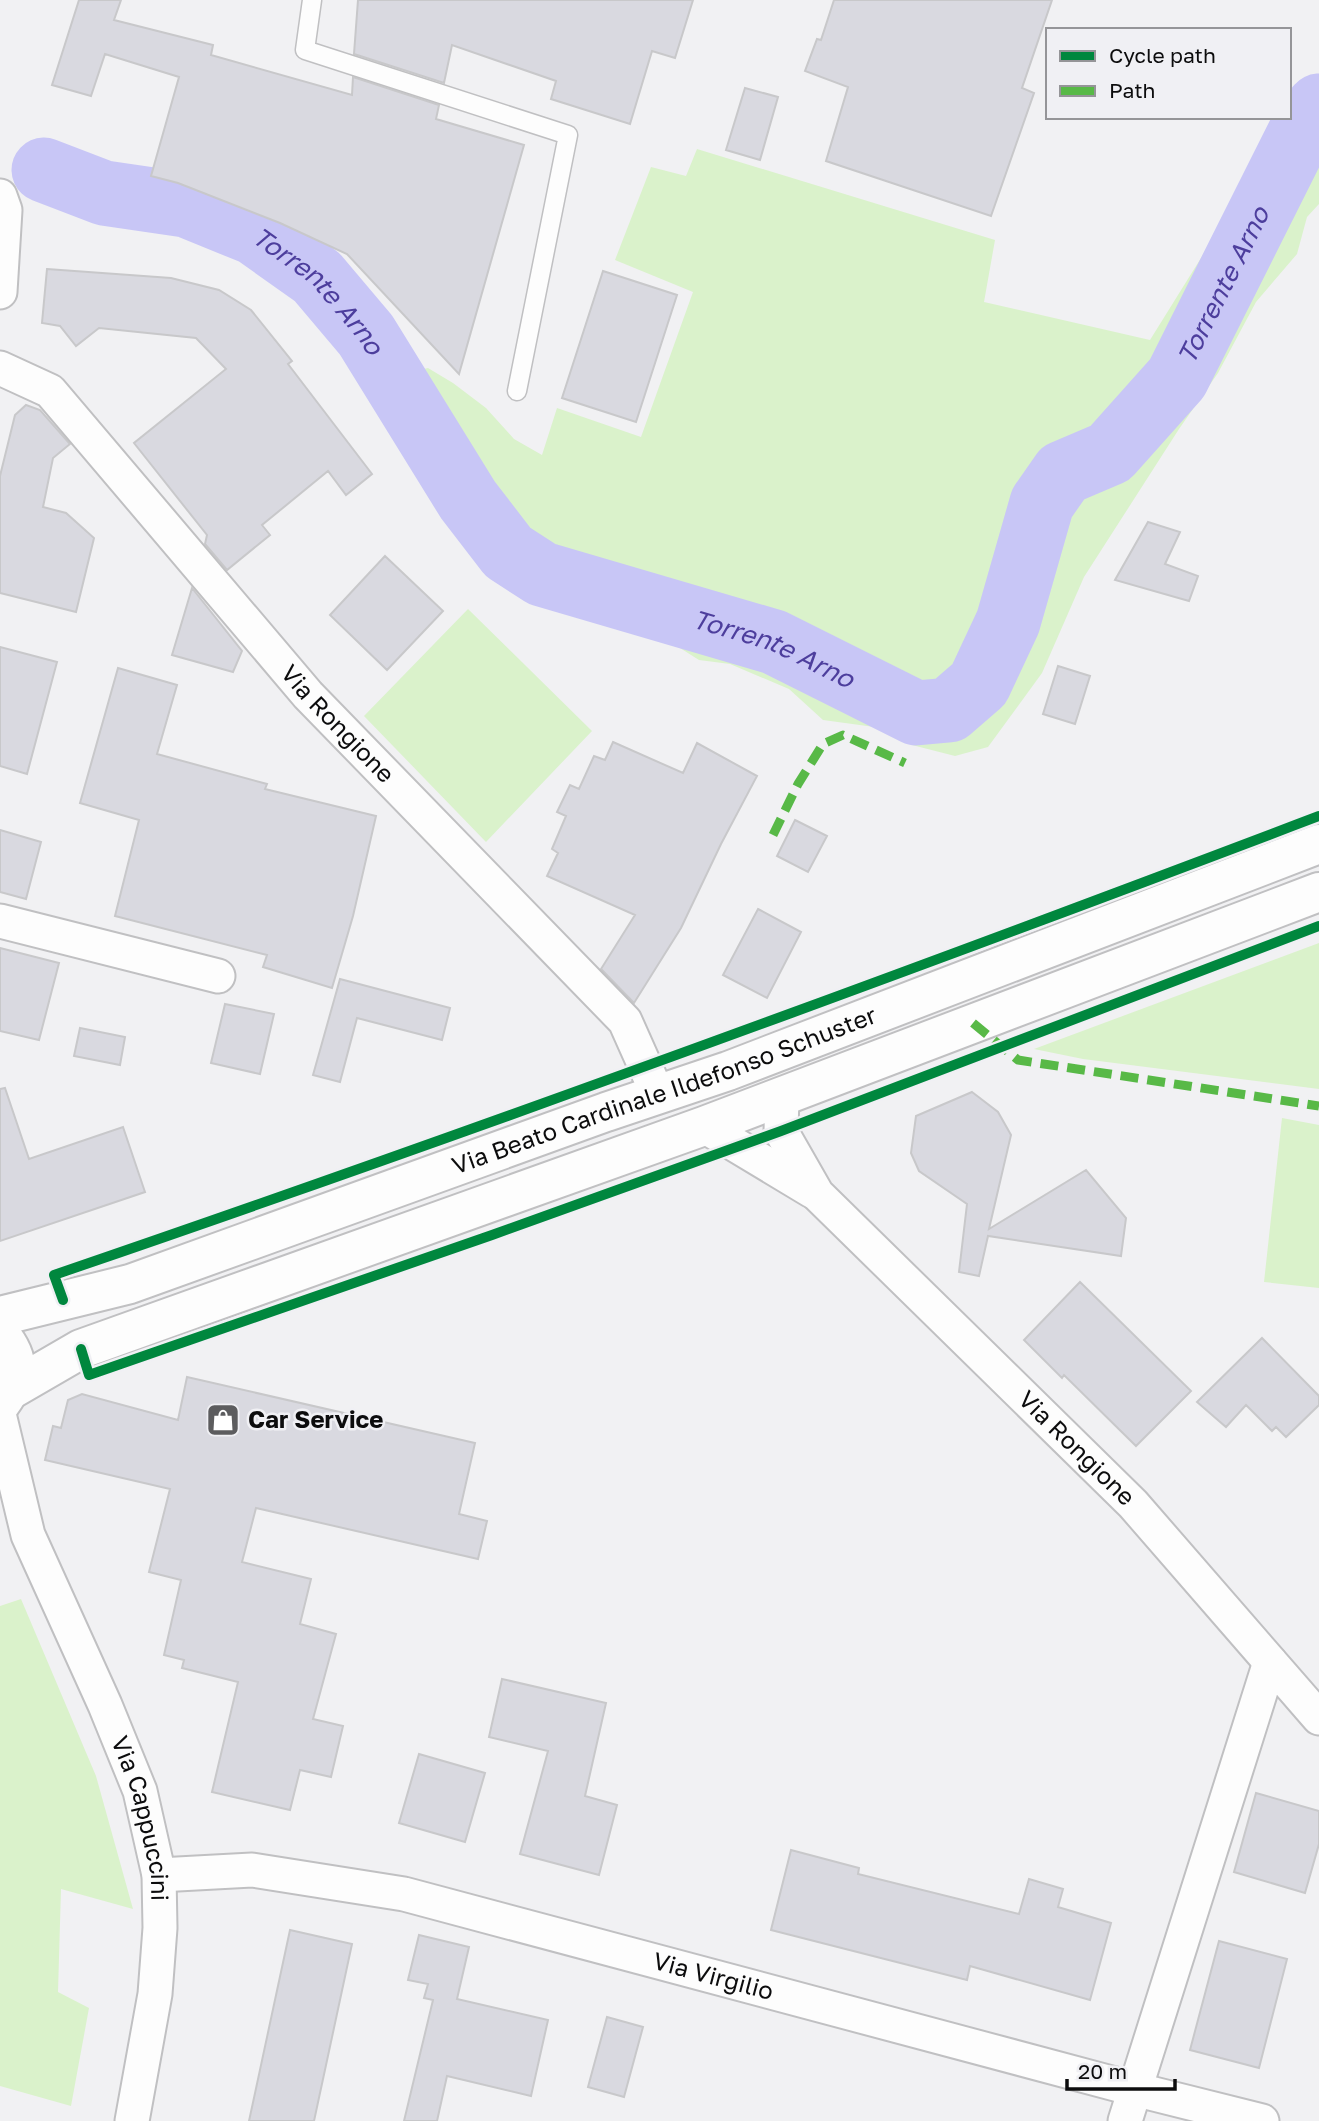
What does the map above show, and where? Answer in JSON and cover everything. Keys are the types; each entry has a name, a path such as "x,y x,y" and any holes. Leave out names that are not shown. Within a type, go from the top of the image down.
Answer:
{"street":[{"path":"0,196 5,210 0,290"},
{"name":"Via Rongione","path":"0,368 50,391 308,695 625,1021 658,1095"},
{"name":"Via Beato Cardinale Ildefonso Schuster","path":"0,1316 130,1284 728,1071 1319,844"},
{"name":"Via Beato Cardinale Ildefonso Schuster","path":"4,1404 81,1349 704,1126 1319,892"},
{"path":"0,921 218,976"},
{"name":"Via Rongione","path":"782,1096 781,1131 817,1194"},
{"name":"Via Rongione","path":"704,1126 817,1194 1133,1504 1319,1718"},
{"path":"0,1334 12,1349 16,1371 4,1404"},
{"name":"Via Cappuccini","path":"4,1404 28,1535"},
{"name":"Via Cappuccini","path":"0,1497 28,1535 105,1705 141,1791 159,1875 160,1928 155,1994 132,2121"},
{"path":"1125,2121 1270,1662"},
{"name":"Via Virgilio","path":"159,1875 252,1870 404,1894 1262,2121"}],"lane":[{"path":"312,0 305,50 568,135 517,391"}],"green space":[{"path":"1319,79 1319,204 1307,217 1297,254 1256,302 1218,373 1084,577 1042,673 988,747 955,756 912,745 889,729 823,720 789,689 730,664 699,660 653,631 567,604 505,580 485,556 427,460 385,426 368,382 428,368 486,408 514,439 542,455 557,408 641,437 693,292 615,260 651,167 686,176 697,149 995,240 984,302 1150,340 1238,192 1285,121 1291,119 1291,114"},
{"path":"468,609 592,731 486,842 364,716"},
{"path":"1319,943 1319,1089 1083,1059 1034,1049"},
{"path":"1282,1118 1319,1125 1319,1288 1264,1282"},
{"path":"21,1599 96,1776 133,1909 61,1889 58,1992 89,2008 71,2106 0,2086 0,1606"}],"building":[{"path":"79,0 121,0 114,20 213,45 211,55 352,95 353,77 439,105 436,119 524,145 459,374 347,254 280,223 178,183 151,176 179,77 105,54 91,96 52,85"},
{"path":"358,0 693,0 675,58 652,51 630,124 551,99 556,81 452,45 444,83 354,54"},
{"path":"834,0 1052,0 1022,88 1034,93 991,216 826,161 848,87 805,71 817,39 821,40"},
{"path":"745,88 778,97 760,160 726,150"},
{"path":"47,269 171,278 219,290 251,310 292,361 288,364 372,474 346,495 328,471 262,525 270,535 227,570 205,544 207,535 134,443 226,369 196,338 99,328 76,346 60,326 42,323"},
{"path":"603,271 677,295 636,422 562,398"},
{"path":"26,405 40,410 70,444 53,458 43,507 66,513 94,538 76,612 0,593 0,476 15,415"},
{"path":"1148,522 1180,532 1165,564 1198,576 1189,601 1115,580"},
{"path":"385,556 443,611 387,670 330,615"},
{"path":"192,588 242,651 233,672 172,655"},
{"path":"0,647 57,662 27,774 0,766"},
{"path":"1058,666 1090,676 1075,724 1043,714"},
{"path":"118,668 177,685 157,754 267,784 265,789 376,816 353,916 332,988 263,967 267,955 115,916 139,820 80,803"},
{"path":"613,742 683,773 697,743 757,776 681,928 634,1003 601,969 635,915 547,876 558,853 552,849 566,816 557,812 570,785 579,789 594,756 605,760"},
{"path":"795,820 827,836 808,872 777,856"},
{"path":"0,830 41,842 26,899 0,892"},
{"path":"758,909 801,932 767,998 723,975"},
{"path":"0,948 59,963 39,1040 0,1031"},
{"path":"340,979 450,1008 442,1040 357,1018 340,1082 313,1075"},
{"path":"225,1004 274,1014 260,1074 211,1063"},
{"path":"80,1028 125,1037 120,1065 74,1056"},
{"path":"5,1088 29,1159 123,1127 145,1192 0,1241 0,1089"},
{"path":"972,1092 998,1112 1011,1135 989,1229 1086,1170 1126,1218 1121,1256 988,1236 979,1276 959,1272 967,1204 919,1171 911,1153 916,1116"},
{"path":"1080,1282 1191,1391 1136,1446 1024,1340"},
{"path":"1262,1338 1319,1396 1319,1405 1286,1437 1276,1427 1272,1431 1246,1405 1226,1427 1197,1402"},
{"path":"187,1377 475,1443 459,1514 487,1521 478,1559 256,1508 242,1562 311,1579 300,1624 336,1634 313,1719 343,1726 331,1777 300,1770 290,1810 212,1792 238,1682 182,1668 184,1660 164,1655 181,1580 149,1572 170,1489 45,1460 53,1426 61,1428 68,1400 82,1394 178,1420"},
{"path":"502,1679 606,1703 585,1796 617,1805 599,1875 520,1854 548,1751 489,1737"},
{"path":"419,1754 485,1773 465,1842 399,1823"},
{"path":"1256,1793 1319,1811 1319,1844 1305,1893 1234,1872"},
{"path":"791,1850 859,1868 858,1874 1019,1914 1029,1879 1063,1889 1058,1907 1111,1923 1090,2000 970,1966 967,1980 771,1930"},
{"path":"290,1930 352,1944 314,2121 249,2121"},
{"path":"419,1935 469,1947 457,1999 548,2020 531,2096 447,2076 437,2121 404,2121 433,2000 424,1998 428,1984 408,1980"},
{"path":"1219,1941 1287,1959 1259,2068 1190,2050"},
{"path":"607,2017 643,2027 624,2097 588,2087"}],"waterway":[{"name":"Torrente Arno","path":"44,170 104,193 186,205 255,233 317,277 366,335 468,500 508,552 542,574 774,642 916,713 949,710 979,684 1008,622 1042,503 1063,473 1110,453 1177,378 1306,121 1319,106"}],"marked path":[{"path":"773,835 798,784 823,744 843,735 905,763"},
{"path":"973,1023 1018,1060 1319,1106"}],"cycle path":[{"path":"63,1300 54,1275 688,1051 1319,816"},
{"path":"81,1349 89,1375 781,1131 1319,926"}],"place":[{"name":"Car Service","path":"223,1420"}]}
